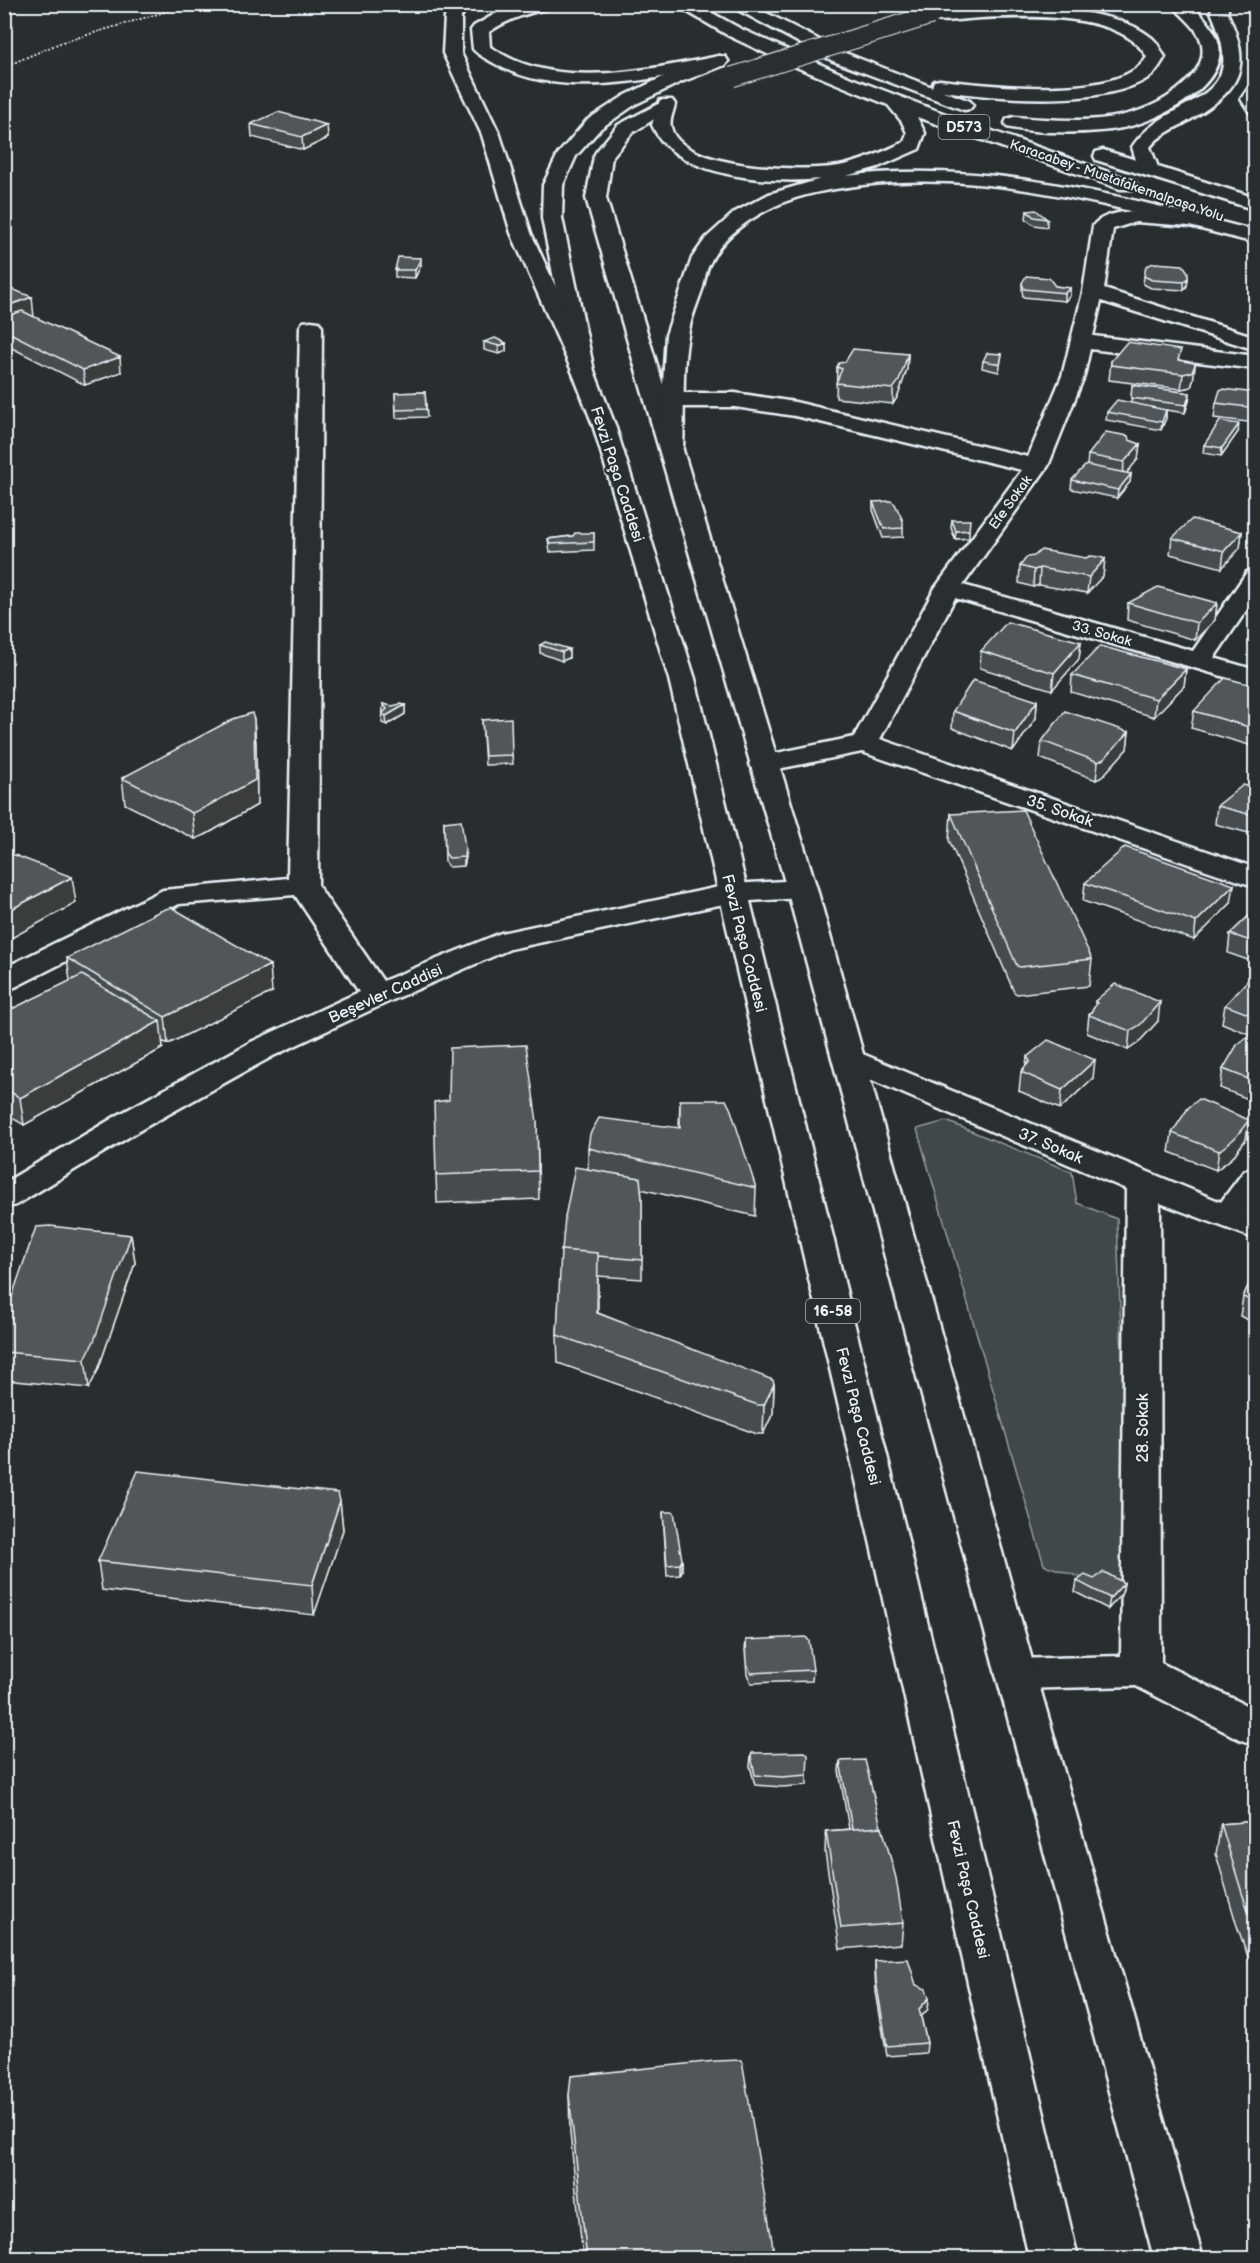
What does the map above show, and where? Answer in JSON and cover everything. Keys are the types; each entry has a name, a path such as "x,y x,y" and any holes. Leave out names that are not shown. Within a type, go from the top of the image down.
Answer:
{"main road":[{"path":"461,4 453,17 452,53 491,135 522,233 583,371"},
{"path":"544,4 493,20 480,30 482,49 499,62 551,75 576,78 620,77 719,61"},
{"name":"Karacabey - Mustafakemalpaşa Yolu","path":"735,4 840,57 1068,143"},
{"path":"711,85 959,4"},
{"path":"1014,123 1090,126 1123,122 1158,110 1189,90 1206,73 1212,52 1206,33 1180,4"},
{"path":"1150,172 1141,147 1151,132 1207,101 1227,82 1233,67 1235,48 1219,12 1222,4"},
{"name":"Karacabey - Mustafakemalpaşa Yolu","path":"681,7 782,56 895,103 1169,200 1256,226"},
{"path":"902,80 992,92 1084,90 1122,82 1146,71 1156,57 1147,42 1127,30 1100,21 1029,12 931,15"},
{"path":"583,371 552,218 553,185 567,154 594,124 630,100 675,78 719,61 827,27"},
{"path":"1256,90 1250,99 1256,109"},
{"path":"895,103 910,120 916,133 912,145 890,157 864,165 830,173 801,175 759,173 730,168 691,156 669,141 661,125 673,101 625,129 603,156 596,198 665,400 671,448 802,889 1016,1674 1179,2259"},
{"name":"Karacabey - Mustafakemalpaşa Yolu","path":"1089,150 1150,172 1256,204"},
{"path":"665,400 677,333 702,258 728,226 782,196 813,187 890,176 943,175 1045,186 1102,197 1256,237"},
{"name":"Efe Sokak","path":"864,743 948,588 1036,466 1073,376 1093,292 1103,226 1117,218 1134,216 1190,220"},
{"path":"1093,292 1256,344"},
{"path":"311,327 303,886 377,995"},
{"path":"1082,341 1256,363"},
{"name":"Fevzi Paşa Caddesi","path":"583,371 604,425 682,679 884,1520 1054,2259"},
{"path":"665,400 735,400 795,409 1036,466"},
{"path":"1200,661 1256,577"},
{"name":"33. Sokak","path":"948,588 1256,678"},
{"path":"763,764 864,743"},
{"name":"35. Sokak","path":"864,743 1253,875"},
{"path":"4,980 173,896 303,886"},
{"name":"Beşevler Caddisi","path":"4,1198 130,1122 252,1055 377,995 501,942 733,893 802,889"},
{"name":"37. Sokak","path":"848,1058 1143,1184 1242,1222"},
{"path":"1242,1222 1256,1178"},
{"name":"28. Sokak","path":"1141,1671 1143,1184"},
{"path":"1016,1674 1141,1671 1256,1729"}],"path":[{"path":"4,67 60,43 191,4"}],"shaded area":[{"path":"946,1121 1072,1172 1077,1203 1117,1219 1130,1594 1044,1565 917,1129"}],"building":[{"path":"278,112 327,125 302,137 251,124"},
{"path":"1036,210 1047,219 1034,217 1027,211"},
{"path":"398,257 421,258 415,270 395,270"},
{"path":"1154,263 1183,265 1188,272 1188,278 1184,282 1152,280 1144,276 1146,266"},
{"path":"1026,276 1049,278 1055,286 1070,288 1065,293 1024,289 1022,283"},
{"path":"4,286 32,297 4,307"},
{"path":"22,311 120,357 83,370 4,330 4,317"},
{"path":"495,338 506,343 499,346 484,342"},
{"path":"1127,342 1181,350 1178,360 1195,365 1192,372 1183,374 1111,365 1111,361"},
{"path":"853,349 908,354 899,381 893,389 836,383 842,369 837,367 839,363 845,362"},
{"path":"987,353 1002,354 1000,364 983,361"},
{"path":"1132,385 1190,393 1186,405 1131,398"},
{"path":"1222,389 1256,393 1256,408 1216,403"},
{"path":"425,392 426,409 396,410 395,393"},
{"path":"1117,400 1166,410 1162,422 1107,412"},
{"path":"1220,421 1239,424 1222,448 1204,445"},
{"path":"1106,432 1128,436 1129,440 1140,444 1124,462 1088,455"},
{"path":"1086,465 1131,474 1118,490 1072,480"},
{"path":"891,501 895,504 903,521 903,528 884,529 873,502"},
{"path":"1192,519 1242,532 1224,551 1172,538"},
{"path":"952,520 970,520 969,530 956,531"},
{"path":"575,533 594,533 594,542 550,544 548,539 573,536"},
{"path":"1041,550 1105,559 1089,577 1020,566 1027,557 1034,556"},
{"path":"1158,587 1217,603 1197,623 1128,603"},
{"path":"1007,622 1081,642 1054,673 981,651"},
{"path":"545,642 569,649 562,652 540,645"},
{"path":"1100,646 1186,669 1156,699 1072,675"},
{"path":"1225,678 1256,686 1256,729 1194,711"},
{"path":"973,680 1037,701 1015,733 953,711"},
{"path":"383,704 405,705 386,716 382,714 387,709"},
{"path":"1065,711 1129,732 1104,759 1098,762 1042,741"},
{"path":"252,713 255,780 204,808 192,813 122,778 233,719"},
{"path":"511,718 512,755 485,756 482,720"},
{"path":"1243,785 1256,788 1256,816 1217,806"},
{"path":"1023,810 1092,959 1017,966 951,814"},
{"path":"461,820 464,857 449,858 445,853 444,822"},
{"path":"1125,847 1234,885 1196,922 1085,883"},
{"path":"4,851 72,877 4,913"},
{"path":"171,907 270,965 165,1017 67,958 158,912"},
{"path":"1256,909 1256,943 1230,934"},
{"path":"82,975 160,1021 20,1098 4,1088 4,1009 8,1011"},
{"path":"1253,977 1256,978 1256,1017 1225,1005"},
{"path":"1115,984 1160,1002 1140,1025 1130,1031 1089,1015 1097,1003 1095,1001"},
{"path":"1247,1037 1256,1040 1256,1082 1223,1069 1237,1045"},
{"path":"1048,1040 1095,1060 1062,1090 1021,1072 1030,1061 1027,1057"},
{"path":"526,1045 537,1122 538,1171 436,1175 434,1102 449,1100 450,1048"},
{"path":"1199,1099 1249,1120 1235,1138 1219,1151 1172,1133 1188,1108"},
{"path":"680,1100 726,1100 756,1188 588,1148 590,1134 599,1118 680,1128"},
{"path":"575,1167 640,1178 642,1260 562,1250 565,1217"},
{"path":"50,1226 131,1235 94,1341 85,1359 4,1352 4,1319 36,1227"},
{"path":"561,1250 598,1253 597,1313 773,1380 774,1384 764,1405 758,1405 557,1335"},
{"path":"1256,1269 1256,1303 1243,1297"},
{"path":"138,1471 338,1493 340,1501 312,1585 98,1561"},
{"path":"663,1512 674,1512 682,1560 680,1564 667,1565"},
{"path":"1104,1572 1124,1583 1110,1598 1077,1581 1085,1575 1094,1579"},
{"path":"806,1637 809,1641 813,1670 751,1673 747,1664 746,1640"},
{"path":"805,1752 808,1755 807,1775 782,1777 755,1775 752,1753"},
{"path":"865,1760 881,1827 852,1829 840,1761"},
{"path":"1256,1821 1256,1933 1221,1824"},
{"path":"882,1827 896,1878 903,1923 841,1928 826,1831"},
{"path":"908,1959 916,1985 926,1989 929,1998 919,2009 927,2043 887,2046 876,1981 875,1961"},
{"path":"742,2060 775,2259 587,2259 569,2095 571,2076"}]}
